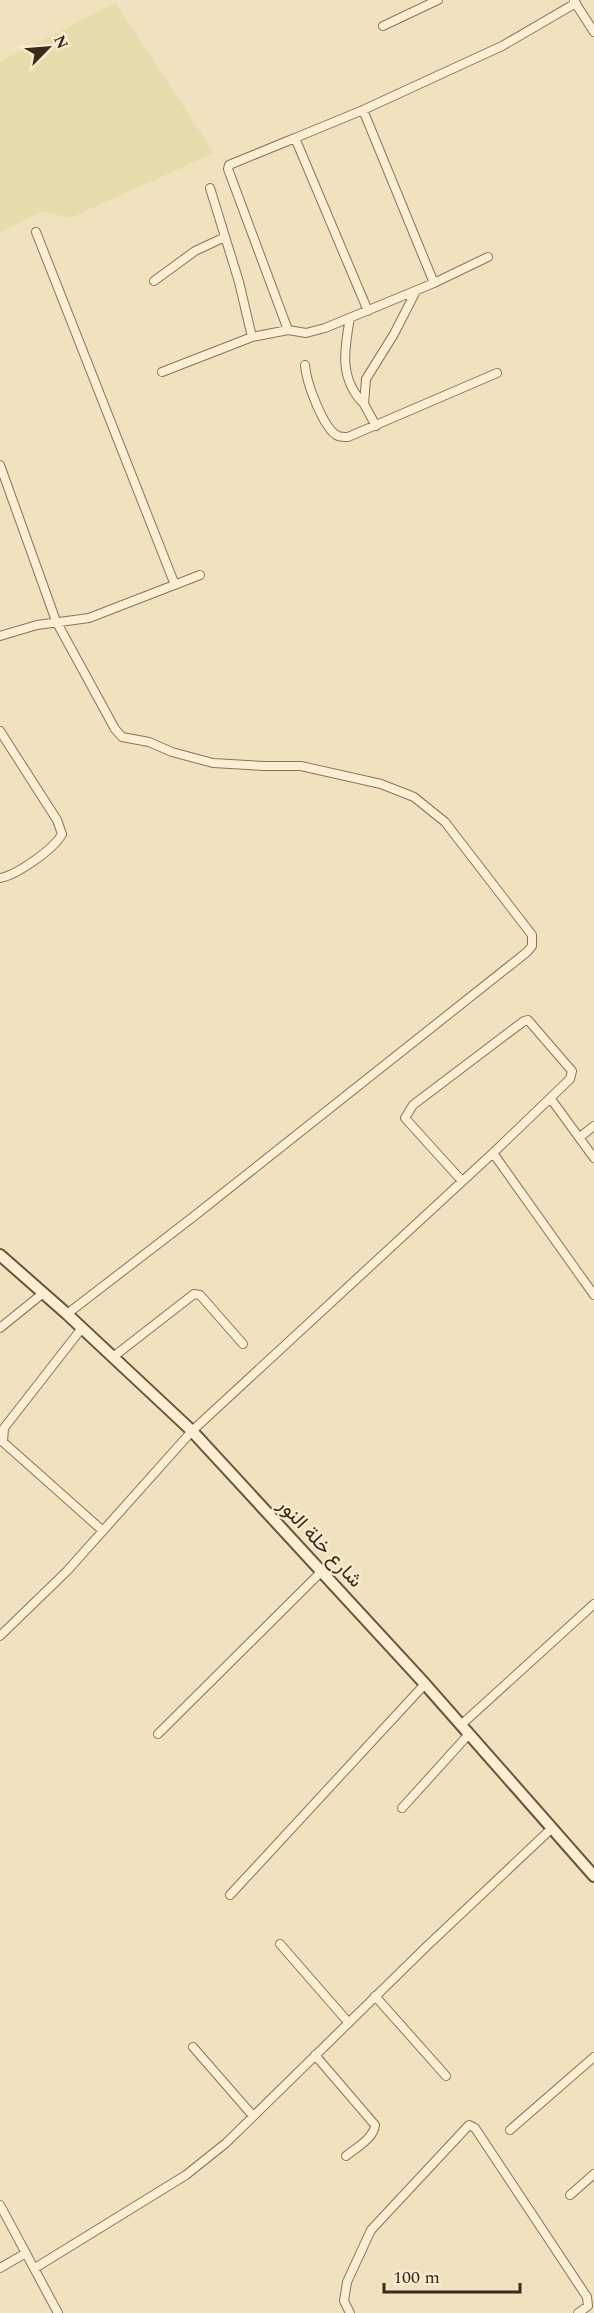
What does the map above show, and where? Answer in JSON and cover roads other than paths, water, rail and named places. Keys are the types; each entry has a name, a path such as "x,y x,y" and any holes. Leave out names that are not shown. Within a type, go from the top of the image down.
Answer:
{"street":[{"path":"383,26 438,0"},
{"path":"288,330 228,169 229,165 238,159 363,110 502,46 575,2 594,32"},
{"path":"363,110 434,283"},
{"path":"295,138 368,311"},
{"path":"210,188 252,337"},
{"path":"36,232 175,585"},
{"path":"154,281 195,251 225,237"},
{"path":"162,372 252,337 288,330 306,333 350,318 416,291 488,257"},
{"path":"364,404 366,380 394,334 416,291"},
{"path":"350,318 344,352 346,374 376,426"},
{"path":"305,365 306,377 328,425 338,436 348,437 497,373"},
{"path":"0,465 56,621 122,737 149,742 172,752 213,763 301,766 381,784 414,797 445,822 532,935 532,946 527,952 194,1217 67,1314"},
{"path":"0,636 56,621 89,618 200,575"},
{"path":"0,731 57,820 62,834 58,841 34,860 6,877 0,878"},
{"path":"0,1636 67,1571 192,1431 551,1099 570,1078 572,1071 528,1020 413,1105 405,1118 462,1181"},
{"path":"551,1099 594,1158"},
{"path":"580,1137 594,1126"},
{"path":"493,1153 594,1295"},
{"name":"شارع خلة النور","path":"0,1255 192,1431 425,1684 594,1876"},
{"path":"0,1328 42,1294"},
{"path":"113,1357 194,1294 200,1295 243,1344"},
{"path":"82,1328 4,1428 2,1435 3,1443 103,1531"},
{"path":"158,1734 322,1571"},
{"path":"461,1725 594,1604"},
{"path":"230,1895 425,1684"},
{"path":"402,1808 469,1734"},
{"path":"35,2268 186,2175 226,2143 348,2022 552,1827"},
{"path":"280,1944 348,2022"},
{"path":"375,1996 446,2076"},
{"path":"193,2046 253,2116"},
{"path":"315,2055 375,2125 376,2130 371,2136 346,2156"},
{"path":"510,2130 594,2057"},
{"path":"350,2313 344,2301 348,2282 371,2230 469,2126 475,2128 587,2297 588,2306 578,2313"},
{"path":"570,2195 594,2174"},
{"path":"0,2205 2,2215 35,2268 58,2313"},
{"path":"0,2268 26,2253"}]}
